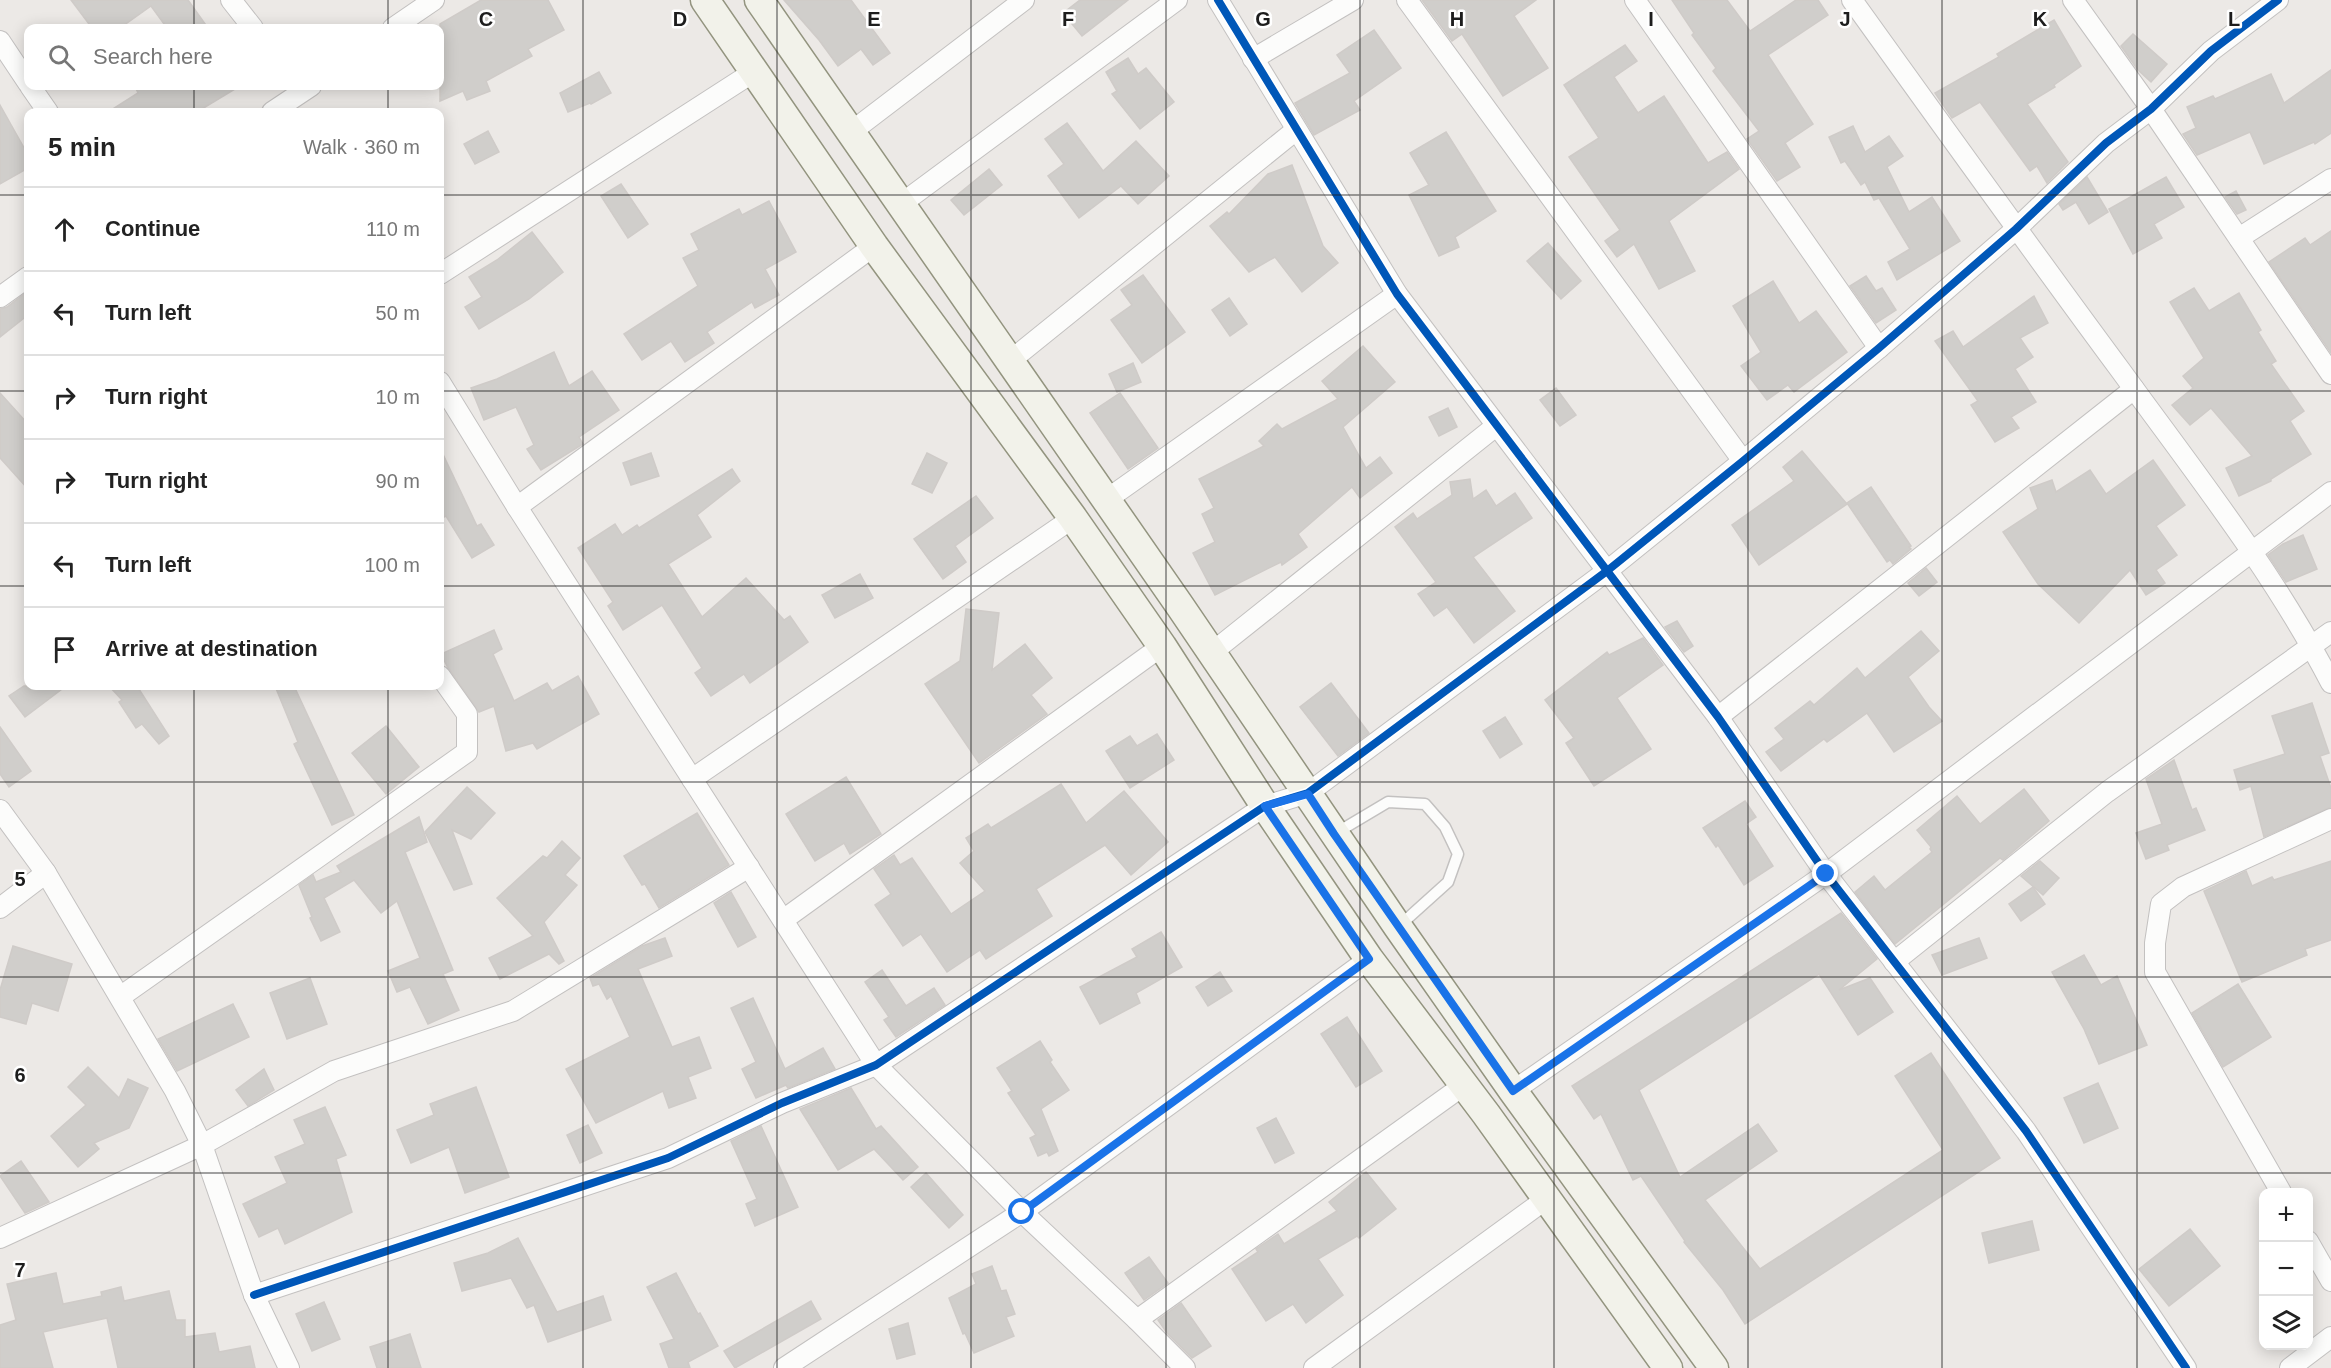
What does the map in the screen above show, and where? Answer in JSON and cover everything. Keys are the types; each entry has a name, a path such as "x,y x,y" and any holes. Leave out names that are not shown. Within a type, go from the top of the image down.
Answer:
{"main road":[{"path":"705,0 874,246 1073,518 1162,646 1265,806 1369,959 1464,1085 1668,1368"},
{"path":"759,0 1106,500 1398,927 1513,1091 1714,1368"}],"street":[{"path":"231,0 250,24"},
{"path":"399,24 434,0"},
{"path":"851,132 1024,0"},
{"path":"901,204 1177,0"},
{"path":"1218,0 1397,294 1718,717 1826,874 2026,1131 2186,1368"},
{"path":"1252,59 1353,0"},
{"path":"1407,0 1743,461"},
{"path":"1635,0 1879,348"},
{"path":"1852,0 2016,229 2253,551 2311,644 2331,683"},
{"path":"2073,0 2151,109 2331,374"},
{"path":"254,1295 668,1158 782,1103 876,1065 1265,806 1308,794 1607,571 1743,461 1879,348 2016,229 2106,143 2151,109 2211,51 2273,1"},
{"path":"0,41 24,77"},
{"path":"444,271 755,71"},
{"path":"33,90 45,108"},
{"path":"278,108 305,90"},
{"path":"1010,361 1296,130"},
{"path":"2239,238 2331,179"},
{"path":"517,507 874,246"},
{"path":"0,297 24,280"},
{"path":"1106,500 1397,294"},
{"path":"444,388 517,507 876,1065 1022,1212 1185,1368"},
{"path":"1718,717 2134,389"},
{"path":"1210,654 1497,426"},
{"path":"1513,1091 1826,874 2331,492"},
{"path":"692,779 1073,518"},
{"path":"1894,962 2107,792 2311,644 2331,632"},
{"path":"783,920 1162,646"},
{"path":"120,997 467,752 467,714 444,682"},
{"path":"0,810 46,873 175,1090 201,1145 254,1295 289,1368"},
{"path":"2279,1188 2155,972 2155,943 2161,904 2183,887 2331,819"},
{"path":"0,1238 201,1145 334,1071 513,1011 749,867"},
{"path":"0,908 46,873"},
{"path":"784,1368 1022,1212 1369,959"},
{"path":"1137,1320 1464,1085"},
{"path":"1314,1368 1546,1199"},
{"path":"2309,1242 2331,1281"},
{"path":"2290,1368 2331,1336"}],"lane":[{"path":"1334,834 1388,802 1425,804 1445,827 1458,854 1448,882 1398,927"}],"building":[{"path":"71,0 188,0 205,24 164,24 151,6 126,24 89,24"},
{"path":"481,0 548,0 564,30 528,49 532,56 486,81 490,91 467,100 463,91 440,101 440,90 444,90 444,24 440,24"},
{"path":"784,0 851,0 890,53 873,65 861,49 838,66"},
{"path":"1080,0 1128,0 1082,36 1063,13"},
{"path":"1422,0 1536,0 1514,16 1548,68 1503,96 1462,34 1452,41"},
{"path":"1672,0 1727,0 1750,31 1796,0 1818,0 1828,15 1768,55 1813,124 1785,143 1800,167 1777,181 1747,139 1759,131 1713,71 1716,68 1692,35 1694,33"},
{"path":"2054,20 2081,66 2054,85 2055,87 2027,104 2068,162 2047,183 2037,166 2030,171 1980,102 1952,118 1935,93 1999,57 1997,54"},
{"path":"1374,30 1401,68 1354,101 1360,110 1314,135 1295,103 1350,73 1337,55"},
{"path":"2133,34 2167,64 2151,82 2138,70 2121,46"},
{"path":"1625,45 1637,61 1614,77 1638,113 1664,96 1708,163 1727,152 1739,169 1669,221 1695,271 1659,289 1634,244 1617,257 1605,241 1620,230 1569,157 1599,138 1564,85"},
{"path":"1128,58 1138,74 1146,68 1174,102 1140,129 1112,94 1117,91 1106,72"},
{"path":"2331,70 2331,133 2315,144 2314,142 2264,164 2250,132 2197,155 2183,134 2196,128 2187,107 2213,96 2215,99 2271,74 2284,103"},
{"path":"599,72 611,93 591,104 568,112 560,93"},
{"path":"137,90 233,90 204,108 114,108 138,93"},
{"path":"0,105 24,148 24,170 0,184"},
{"path":"1067,123 1103,171 1136,141 1169,176 1138,204 1121,186 1079,218 1048,176 1064,164 1045,139"},
{"path":"1853,126 1865,152 1889,136 1903,156 1887,167 1909,212 1932,197 1960,241 1897,280 1888,262 1910,249 1879,198 1874,200 1865,182 1861,185 1845,161 1841,163 1829,137"},
{"path":"488,131 499,152 475,164 464,144"},
{"path":"1446,132 1496,211 1455,237 1459,247 1439,256 1409,195 1429,185 1410,153"},
{"path":"1292,165 1323,246 1338,263 1302,292 1275,257 1249,272 1210,226 1227,212 1229,214 1268,174"},
{"path":"989,169 1002,185 964,215 951,200"},
{"path":"2087,177 2108,212 2089,224 2076,202 2063,210 2059,204"},
{"path":"2166,177 2184,207 2154,224 2162,238 2133,254 2109,209"},
{"path":"621,184 648,224 628,238 601,196"},
{"path":"2236,191 2246,210 2237,214 2225,197"},
{"path":"769,201 796,252 765,269 779,295 755,308 752,302 707,332 714,343 685,362 671,341 642,360 624,334 698,286 683,258 699,250 691,234 739,209 742,215"},
{"path":"2331,231 2331,353 2269,262 2305,238 2310,245"},
{"path":"532,232 563,272 529,299 479,329 465,307 482,297 469,277 497,260"},
{"path":"1548,243 1581,281 1561,299 1527,261"},
{"path":"1143,275 1185,332 1142,363 1111,320 1132,305 1121,290"},
{"path":"1866,276 1876,291 1882,288 1896,310 1876,323 1850,286"},
{"path":"1773,281 1799,323 1816,311 1847,352 1794,392 1788,385 1767,400 1741,366 1761,352 1733,306"},
{"path":"2194,288 2209,311 2239,293 2261,330 2258,332 2276,361 2271,364 2304,411 2290,421 2311,454 2271,481 2239,496 2226,468 2252,456 2211,408 2190,425 2172,405 2193,388 2183,376 2204,358 2170,302"},
{"path":"24,294 24,318 0,337 0,309 7,307"},
{"path":"2034,296 2048,323 2020,338 2033,357 2015,369 2036,402 2011,417 2019,428 1995,442 1971,405 1978,401 1935,341 1953,331 1963,347"},
{"path":"1229,298 1247,324 1230,336 1212,310"},
{"path":"1363,346 1395,382 1343,427 1366,468 1380,457 1392,473 1360,498 1352,487 1298,534 1307,547 1282,565 1281,562 1215,595 1193,553 1215,542 1202,514 1214,508 1199,479 1264,446 1259,441 1277,424 1282,429 1338,399 1322,381"},
{"path":"554,352 569,386 592,371 619,410 579,437 583,444 541,470 527,449 534,445 516,407 484,420 471,388 497,379"},
{"path":"1133,363 1141,382 1117,392 1109,374"},
{"path":"1556,388 1576,415 1560,426 1540,400"},
{"path":"0,393 24,420 24,485 0,458"},
{"path":"1120,393 1158,448 1128,469 1090,413"},
{"path":"1448,408 1457,427 1439,436 1429,417"},
{"path":"1802,451 1847,504 1759,565 1732,525 1794,481 1783,467"},
{"path":"651,453 659,476 631,485 623,463"},
{"path":"927,453 947,463 932,493 912,484"},
{"path":"444,456 477,526 481,524 494,545 472,558 446,516 444,517"},
{"path":"2153,460 2185,505 2156,526 2177,555 2156,570 2165,583 2146,595 2130,570 2079,623 2038,584 2003,532 2038,509 2030,488 2052,480 2056,492 2090,470 2106,494"},
{"path":"732,469 740,481 697,515 711,537 668,564 702,617 746,578 784,620 790,616 808,642 750,683 744,674 711,696 695,673 702,668 662,605 623,630 608,606 613,602 578,548 615,524 622,535 637,525 639,528"},
{"path":"1470,479 1473,499 1486,490 1496,506 1515,493 1532,518 1473,557 1515,611 1474,643 1447,607 1434,616 1418,594 1436,582 1395,527 1413,513 1417,519 1452,495 1450,482"},
{"path":"1871,487 1911,546 1909,547 1911,549 1893,564 1890,560 1887,562 1847,503"},
{"path":"976,496 993,518 955,546 966,562 943,579 914,539"},
{"path":"2303,535 2317,569 2286,582 2268,555 2283,544"},
{"path":"1926,568 1937,582 1919,596 1908,583"},
{"path":"860,574 873,598 835,618 822,595"},
{"path":"966,609 999,613 992,670 1025,644 1052,678 1031,695 1047,714 979,763 925,684 960,661"},
{"path":"1677,621 1693,646 1684,652 1665,627"},
{"path":"494,630 502,649 493,654 514,701 547,683 552,691 578,676 599,714 537,749 533,743 506,751 494,706 479,712 447,666 444,653"},
{"path":"1921,631 1939,651 1908,677 1942,721 1894,752 1867,713 1827,742 1824,739 1781,771 1766,752 1784,739 1775,728 1810,701 1814,705 1857,668 1865,678"},
{"path":"1643,638 1663,665 1617,698 1651,749 1594,786 1566,743 1574,738 1545,700 1607,652 1609,655"},
{"path":"1331,683 1369,733 1338,756 1300,707"},
{"path":"24,686 24,690 61,690 25,717 9,696"},
{"path":"113,690 140,690 169,736 159,744 142,724 136,728 119,702 122,700"},
{"path":"277,690 296,690 354,815 332,825 294,744 298,742"},
{"path":"2312,703 2329,753 2320,756 2331,788 2331,807 2264,837 2251,786 2240,790 2234,770 2285,754 2272,716"},
{"path":"1505,717 1522,744 1500,758 1483,731"},
{"path":"386,726 419,767 386,794 352,753"},
{"path":"0,727 31,771 9,787 0,774"},
{"path":"1157,734 1174,760 1130,788 1106,751 1130,736 1137,746"},
{"path":"2174,760 2192,810 2196,808 2205,830 2167,845 2169,850 2146,859 2136,833 2162,824 2146,779"},
{"path":"846,777 881,834 850,854 844,843 815,861 786,814"},
{"path":"1061,784 1086,823 1124,791 1168,842 1131,875 1105,845 1036,889 1052,916 986,959 980,950 947,972 921,934 903,946 875,905 891,894 874,869 894,855 900,865 912,858 951,914 985,891 960,863 974,851 966,838 988,824 991,828"},
{"path":"467,787 495,813 471,839 452,830 472,884 454,890 425,832"},
{"path":"2024,789 2049,821 1895,944 1855,892 1874,876 1885,890 1932,852 1931,847 1917,830 1957,796 1980,824"},
{"path":"1745,801 1756,817 1746,824 1773,866 1744,885 1718,845 1716,847 1703,828"},
{"path":"697,813 729,865 659,908 624,856"},
{"path":"419,817 427,842 405,852 453,970 443,974 459,1010 428,1024 410,987 397,992 388,971 420,958 397,901 381,913 354,880 324,898 340,932 321,941 310,918 312,917 299,885 313,875 316,882 341,872 337,866"},
{"path":"562,841 580,858 565,875 577,885 544,922 564,961 559,964 549,954 500,979 489,958 533,936 497,898 543,856 547,858"},
{"path":"2040,861 2059,878 2043,895 2021,876"},
{"path":"2331,861 2331,940 2305,949 2307,955 2242,982 2204,891 2246,871 2252,886 2272,877 2274,880"},
{"path":"2033,887 2045,904 2021,921 2009,904"},
{"path":"731,892 756,937 738,947 714,903"},
{"path":"1841,913 1877,959 1839,990 1870,978 1893,1012 1858,1035 1819,974 1639,1090 1680,1177 1758,1124 1777,1151 1705,1200 1760,1269 1943,1150 1895,1076 1931,1053 2000,1158 1745,1324 1723,1290 1684,1242 1641,1176 1633,1180 1601,1114 1594,1119 1572,1086"},
{"path":"1161,932 1182,967 1136,993 1140,1003 1100,1024 1080,987 1137,957 1132,949"},
{"path":"665,938 672,956 638,969 672,1047 699,1037 711,1068 688,1077 696,1098 669,1108 663,1091 596,1123 566,1069 630,1037 611,996 607,999 599,984 593,986 590,978 642,946"},
{"path":"1979,938 1987,958 1942,975 1932,955"},
{"path":"13,946 72,964 58,1011 32,1003 26,1024 0,1017 0,990"},
{"path":"2084,955 2101,985 2117,976 2147,1045 2099,1064 2084,1029 2052,972"},
{"path":"882,970 906,1006 934,988 945,1005 896,1037 884,1020 889,1017 865,982"},
{"path":"1220,972 1232,991 1208,1006 1196,987"},
{"path":"310,978 327,1024 287,1039 270,993"},
{"path":"2238,984 2271,1037 2223,1067 2192,1013"},
{"path":"753,998 785,1069 823,1048 835,1069 788,1088 786,1085 756,1098 742,1069 756,1062 731,1008"},
{"path":"233,1004 249,1037 177,1071 158,1039"},
{"path":"1347,1017 1382,1071 1356,1087 1321,1034"},
{"path":"1040,1041 1052,1060 1050,1062 1069,1090 1041,1109 1058,1151 1049,1156 1047,1152 1038,1156 1030,1138 1036,1135 1008,1093 1012,1091 997,1068"},
{"path":"88,1067 119,1098 128,1079 148,1088 129,1128 94,1143 99,1149 78,1167 51,1136 86,1105 68,1087"},
{"path":"264,1069 274,1090 248,1106 236,1090"},
{"path":"2098,1083 2118,1128 2084,1143 2064,1098"},
{"path":"476,1087 509,1177 465,1193 449,1147 411,1163 397,1130 434,1115 430,1104"},
{"path":"851,1088 876,1129 881,1126 918,1167 903,1180 874,1149 838,1170 800,1109"},
{"path":"325,1107 346,1155 336,1159 352,1212 285,1244 278,1228 259,1237 243,1204 287,1183 275,1157 305,1144 294,1120"},
{"path":"1276,1118 1294,1153 1275,1163 1257,1128"},
{"path":"588,1125 602,1153 580,1163 567,1135"},
{"path":"761,1126 798,1207 755,1226 746,1204 757,1199 731,1141"},
{"path":"21,1161 49,1202 25,1213 0,1176"},
{"path":"1366,1172 1396,1209 1359,1238 1357,1236 1318,1259 1343,1295 1306,1323 1293,1304 1266,1321 1232,1269 1258,1252 1256,1249 1278,1234 1284,1244 1337,1211 1329,1202"},
{"path":"926,1173 963,1215 949,1228 911,1187"},
{"path":"2032,1221 2039,1250 1989,1263 1982,1233"},
{"path":"2190,1229 2220,1266 2169,1306 2139,1269"},
{"path":"518,1238 557,1312 603,1296 611,1320 548,1342 534,1305 527,1308 511,1278 462,1291 454,1263 488,1253"},
{"path":"1149,1257 1168,1283 1144,1300 1125,1273"},
{"path":"992,1266 1001,1291 1006,1290 1015,1314 1006,1317 1014,1336 974,1353 965,1333 963,1334 949,1298 976,1284 972,1274"},
{"path":"56,1273 63,1304 102,1296 101,1292 121,1287 124,1301 169,1291 176,1320 185,1320 185,1337 215,1333 219,1352 250,1346 255,1368 118,1368 107,1318 43,1332 53,1368 0,1368 0,1325 16,1320 7,1284"},
{"path":"676,1273 718,1346 688,1362 690,1368 669,1368 660,1344 674,1339 647,1287"},
{"path":"811,1301 821,1319 735,1368 724,1351"},
{"path":"324,1302 340,1339 312,1351 296,1314"},
{"path":"1181,1303 1211,1346 1192,1358 1167,1333 1158,1320"},
{"path":"908,1323 915,1354 897,1359 889,1329"},
{"path":"410,1334 421,1368 377,1368 370,1347"}],"cycle path":[{"path":"1218,0 1397,294 1718,717 1826,874 2026,1131 2186,1368"},
{"path":"254,1295 668,1158 782,1103 876,1065 1265,806 1308,793 1607,571 1743,461 1879,348 2016,229 2106,143 2151,109 2211,51 2278,0"}],"route":[{"path":"1022,1212 1369,959 1265,806 1308,794 1513,1091 1826,874"}]}
